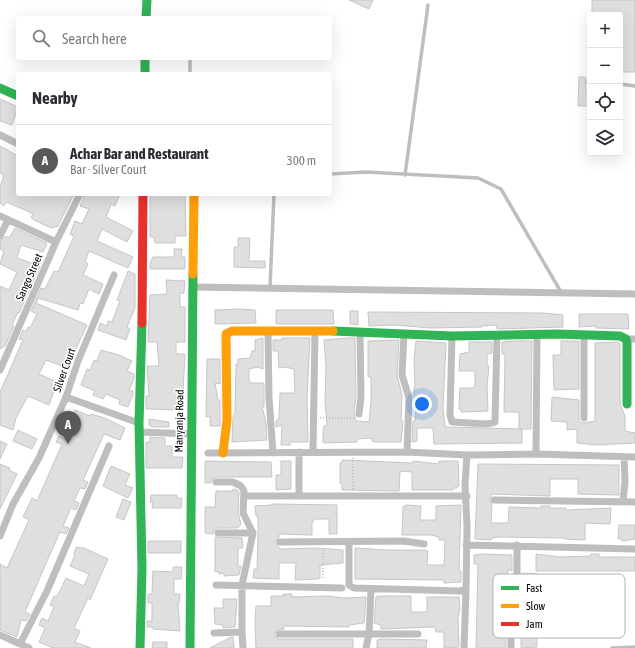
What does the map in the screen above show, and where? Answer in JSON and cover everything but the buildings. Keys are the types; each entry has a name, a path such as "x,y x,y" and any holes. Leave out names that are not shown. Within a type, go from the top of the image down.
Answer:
{"street":[{"path":"146,16 147,0"},
{"path":"145,60 145,72"},
{"path":"0,88 16,95"},
{"path":"0,135 16,143"},
{"name":"Sango Street","path":"0,370 3,356 79,196"},
{"path":"140,648 142,568 139,427 142,305 142,196"},
{"name":"Manyanja Road","path":"190,648 194,196"},
{"path":"0,216 56,242"},
{"path":"0,236 8,220"},
{"name":"Silver Court","path":"0,536 13,504 39,458 66,396 78,361 114,275"},
{"path":"193,287 270,287 635,294"},
{"path":"222,453 227,420 226,334 232,330 268,332 360,332 452,336 617,336 630,339 628,345 628,404"},
{"path":"268,332 269,398 273,453"},
{"path":"314,451 313,416 315,332"},
{"path":"359,414 361,397 360,332"},
{"path":"404,334 402,375 409,398 407,452"},
{"path":"452,336 450,415 452,422 487,424 495,422 497,335"},
{"path":"536,454 537,335"},
{"path":"584,335 584,418"},
{"path":"66,396 139,427 191,434"},
{"path":"20,644 50,584 109,446"},
{"path":"208,453 273,453 314,451 635,457"},
{"path":"299,452 299,496"},
{"path":"464,648 467,496 465,484 467,455"},
{"path":"623,502 626,481 624,457"},
{"path":"216,482 233,482 238,484 244,491 243,513 253,533 242,585 243,648"},
{"path":"244,496 467,496"},
{"path":"494,500 635,502"},
{"path":"218,533 253,533"},
{"path":"280,542 404,541 424,544"},
{"path":"349,542 349,585 354,588 466,590"},
{"path":"466,545 517,545 635,549"},
{"path":"517,545 517,574"},
{"path":"216,585 342,588"},
{"path":"366,648 369,634 371,589"},
{"path":"214,633 242,632"},
{"path":"279,634 418,634"},
{"path":"0,635 29,648"},
{"path":"511,638 511,648"}],"lane":[{"path":"405,175 428,5"},
{"path":"190,60 190,72"},
{"path":"623,84 635,86"},
{"path":"332,174 366,172 478,178 501,189 561,292"},
{"path":"270,287 274,196"},
{"path":"612,648 635,647"}],"path":[{"path":"313,416 324,419 355,418 359,414"},
{"path":"353,497 354,452"},
{"path":"322,542 323,588"}],"traffic: fast":[{"path":"146,16 147,0"},
{"path":"145,60 145,72"},
{"path":"0,88 16,95"},
{"path":"190,648 193,274"},
{"path":"140,648 142,568 139,423 142,323"},
{"path":"333,331 452,336 556,334 620,336 626,339 627,343 627,404"}],"traffic: slow":[{"path":"193,274 194,196"},
{"path":"223,453 227,420 226,334 232,331 333,331"}],"traffic: jam":[{"path":"142,323 143,196"}],"place":[{"name":"Achar Bar and Restaurant","path":"68,444"}]}
